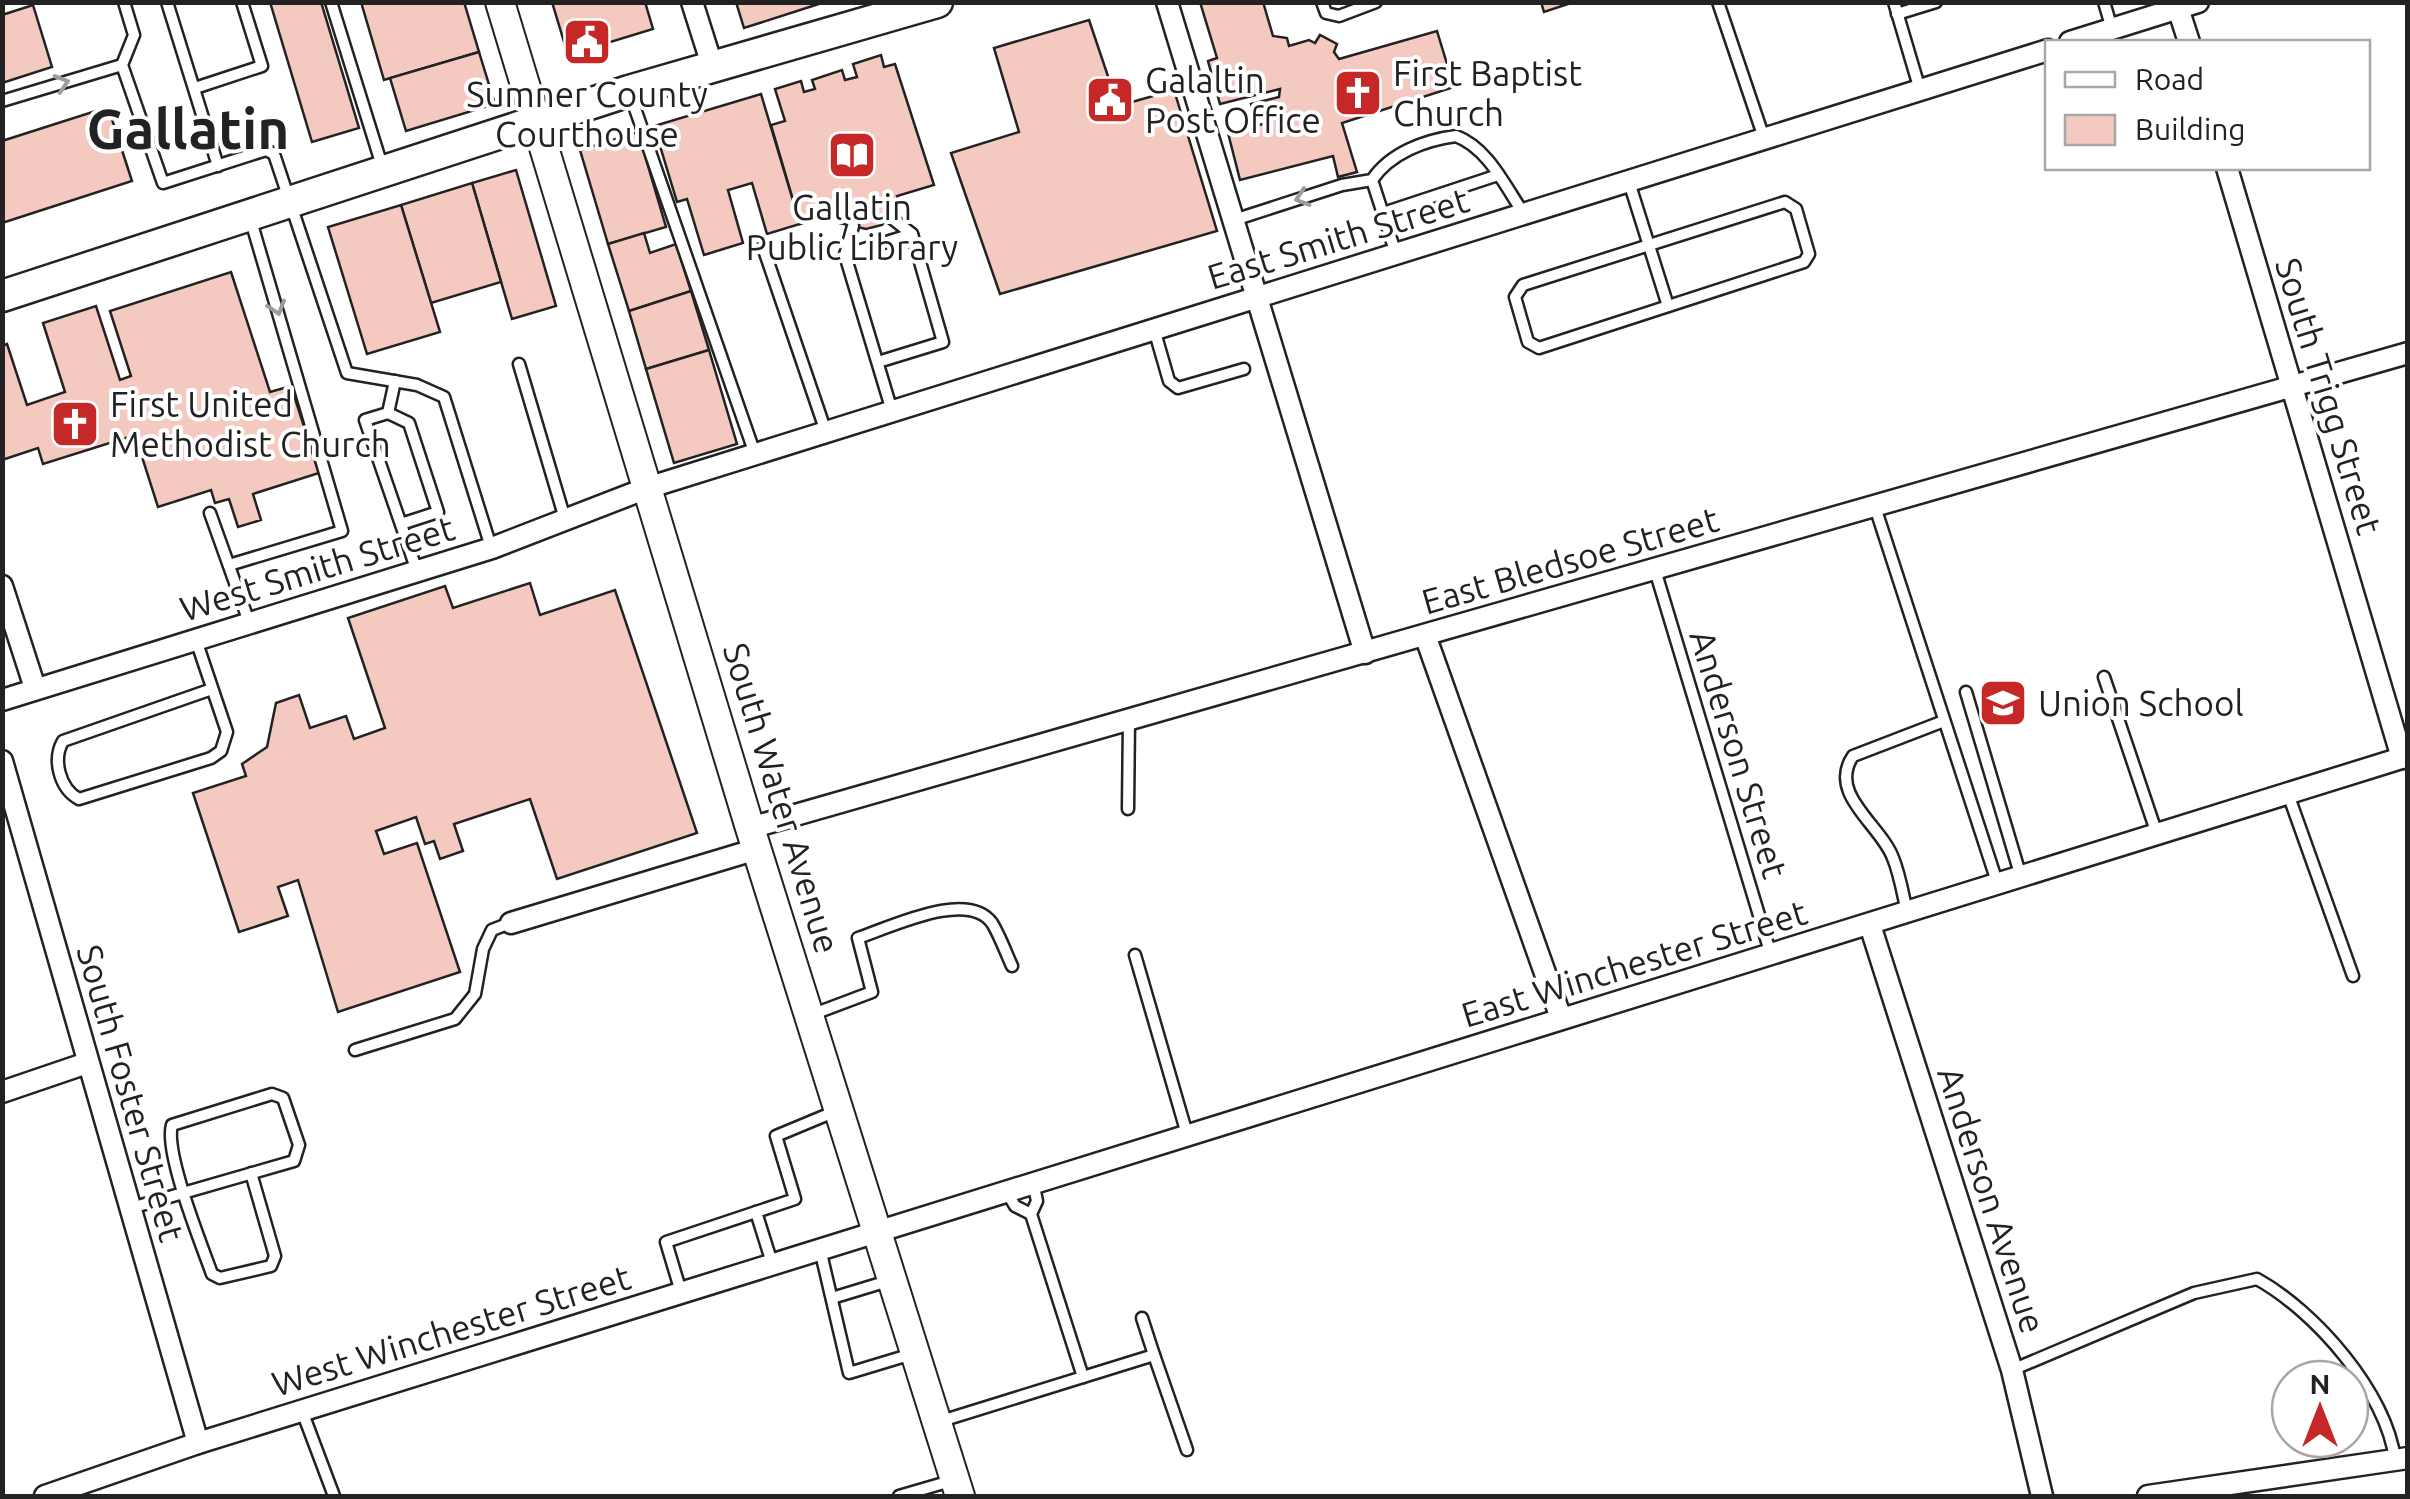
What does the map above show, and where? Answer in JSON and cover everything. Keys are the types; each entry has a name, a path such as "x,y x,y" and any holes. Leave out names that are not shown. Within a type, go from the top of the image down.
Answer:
{"main road":[{"name":"South Water Avenue","path":"500,2 753,839 957,1488"},
{"path":"2,296 878,10 937,2"}],"street":[{"path":"692,2 712,66"},
{"path":"1167,2 1365,653"},
{"path":"2076,40 2184,4 2189,40"},
{"name":"East Smith Street","path":"648,488 2045,51"},
{"name":"South Trigg Street","path":"2228,170 2405,757"},
{"name":"East Bledsoe Street","path":"512,923 753,839 1128,720 2408,353"},
{"name":"West Smith Street","path":"2,700 492,548 648,488"},
{"path":"2,586 35,688"},
{"path":"1426,636 1561,1018"},
{"name":"East Winchester Street","path":"878,1230 2405,757"},
{"name":"South Foster Street","path":"2,761 198,1442"},
{"name":"Anderson Avenue","path":"1870,925 2012,1370 2042,1496"},
{"path":"2,1092 87,1063"},
{"name":"West Winchester Street","path":"45,1496 198,1442 878,1230"},
{"path":"2148,1496 2401,1459"}],"lane":[{"path":"124,2 134,36 122,65 163,182 266,150 274,154 347,373 417,385 444,398 492,548"},
{"path":"167,2 218,166"},
{"path":"195,88 262,66 242,2"},
{"path":"331,2 383,171"},
{"path":"1322,2 1326,13 1339,16 1376,2"},
{"path":"1718,2 1764,138"},
{"path":"1920,90 1896,8 1936,2"},
{"path":"2104,2 2112,29"},
{"path":"2,101 122,65"},
{"path":"629,92 755,455"},
{"path":"1233,220 1372,180 1380,168 1400,154 1456,136 1471,143 1524,214"},
{"path":"1383,213 1498,175"},
{"path":"1372,180 1396,254"},
{"path":"1629,181 1668,306"},
{"path":"1785,202 1796,209 1808,254 1804,262 1668,306 1538,348 1528,342 1515,297 1523,285 1648,244 1785,202"},
{"path":"229,564 342,531 249,215"},
{"path":"878,362 943,342 912,234 889,216"},
{"path":"853,226 846,254 892,411"},
{"path":"846,254 912,234"},
{"path":"763,247 826,432"},
{"path":"1154,330 1169,381 1178,388 1244,369"},
{"path":"519,364 565,520"},
{"path":"388,414 395,381"},
{"path":"401,524 438,512 409,423 388,414 364,420 417,571"},
{"path":"1875,507 1998,885"},
{"path":"210,513 249,622"},
{"name":"Anderson Street","path":"1655,570 1770,955"},
{"path":"196,639 227,732 221,750 211,758 80,799 67,791 56,762 63,741 212,689"},
{"path":"2104,677 2157,835"},
{"path":"1966,692 2021,878"},
{"path":"1128,720 1128,809"},
{"path":"1908,913 1893,856 1846,788 1846,766 1853,756 1944,720"},
{"path":"2288,794 2354,976"},
{"path":"810,1015 872,992 858,938 949,908 972,907 990,920 1012,966"},
{"path":"354,1050 455,1019 474,994 483,949 492,930 512,923"},
{"path":"1135,954 1187,1134"},
{"path":"130,1208 184,1192 252,1174 294,1161 299,1145 283,1098 272,1094 172,1125 168,1136 184,1192 212,1274 220,1278 271,1266 275,1256 252,1174"},
{"path":"681,1292 666,1242 796,1199 776,1136 840,1110"},
{"path":"1030,1214 1037,1201 1033,1182"},
{"path":"1006,1190 1015,1206 1030,1214 1084,1377"},
{"path":"756,1212 772,1264"},
{"path":"820,1248 849,1373 916,1352"},
{"path":"2012,1370 2194,1293 2257,1279 2282,1293 2332,1338 2374,1403 2401,1459"},
{"path":"832,1298 893,1280"},
{"path":"1142,1318 1187,1450"},
{"path":"937,1423 1154,1355"},
{"path":"302,1410 334,1496"},
{"path":"898,1496 957,1488"}],"building":[{"path":"270,2 321,2 359,128 312,142"},
{"path":"361,2 464,2 479,52 384,80"},
{"name":"Sumner County Courthouse","path":"552,2 645,2 653,29 568,55"},
{"path":"736,2 825,2 744,28"},
{"name":"First Baptist Church","path":"1200,2 1263,2 1273,36 1287,38 1289,46 1309,40 1315,43 1320,35 1337,44 1334,52 1339,59 1437,31 1454,87 1342,123 1357,172 1338,177 1333,156 1240,180 1228,133 1267,123 1268,111 1253,114 1251,104 1279,97 1280,89 1220,104 1208,61 1217,58"},
{"path":"1541,2 1574,2 1544,12"},
{"path":"33,5 52,67 2,83 2,15"},
{"path":"1089,20 1118,106 1174,90 1217,231 1000,294 951,153 1019,132 994,48"},
{"path":"479,52 495,104 406,131 390,78"},
{"name":"Gallatin Public Library","path":"881,55 884,67 895,64 934,185 897,196 900,203 882,225 866,229 839,223 836,214 800,224 771,125 785,121 775,89 801,81 804,92 815,89 812,80 842,70 845,80 857,77 853,64"},
{"path":"761,94 800,224 767,234 752,183 728,190 743,243 704,255 687,199 677,202 654,126"},
{"path":"108,107 132,181 2,223 2,141"},
{"path":"638,132 666,227 608,244 580,150"},
{"path":"516,170 556,306 512,319 472,183"},
{"path":"472,183 501,282 431,303 401,205"},
{"path":"401,205 440,332 367,354 328,227"},
{"path":"644,233 650,253 676,244 691,291 629,311 608,244"},
{"path":"231,272 270,392 291,386 319,473 253,494 261,520 238,527 229,499 215,503 211,490 158,507 135,435 43,464 38,448 2,460 2,346 7,344 27,405 65,392 43,323 96,306 120,380 131,376 110,311"},
{"path":"691,291 709,350 646,369 629,311"},
{"path":"709,350 737,444 674,463 646,369"},
{"path":"530,583 540,615 615,590 697,833 557,879 530,799 454,824 463,851 440,859 434,841 425,844 416,817 376,831 384,854 417,843 460,972 338,1012 298,880 278,887 288,916 239,932 193,793 246,776 242,764 267,747 276,703 299,695 310,728 346,716 354,739 385,728 348,618 445,586 453,608"}],"place":[{"name":"Sumner County Courthouse","path":"587,42"},
{"name":"First Baptist Church","path":"1358,93"},
{"name":"Galaltin Post Office","path":"1110,100"},
{"name":"Gallatin Public Library","path":"852,155"},
{"name":"First United Methodist Church","path":"75,424"},
{"name":"Union School","path":"2003,703"}],"district":[{"name":"Gallatin","path":"188,128"}]}
